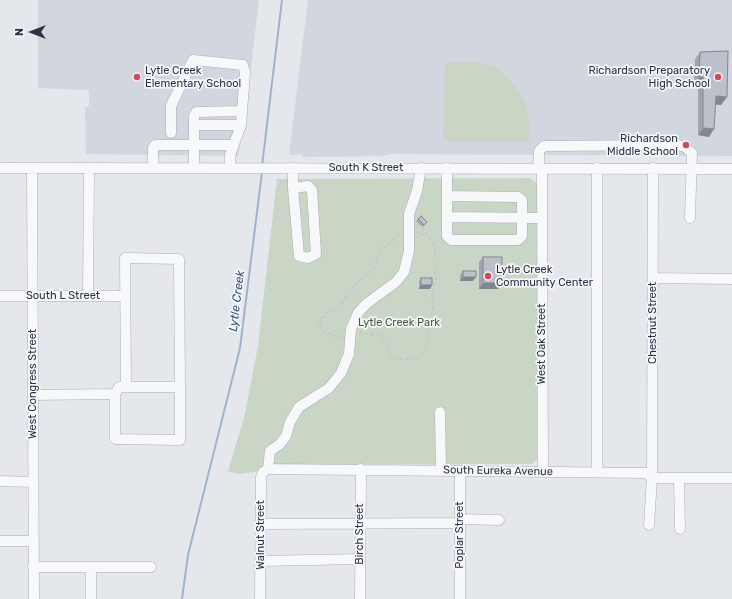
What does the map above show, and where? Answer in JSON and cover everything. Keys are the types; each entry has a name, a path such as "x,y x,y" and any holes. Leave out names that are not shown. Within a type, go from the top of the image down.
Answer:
{"street":[{"path":"171,133 171,106 193,60 243,65 245,72 241,125 230,155 235,168"},
{"path":"194,168 194,114 198,111 242,111"},
{"path":"194,125 241,125"},
{"path":"154,168 154,148 156,146 234,145"},
{"name":"West Oak Street","path":"543,471 542,218 541,168 539,151 544,146 669,145 685,147 692,153 690,218"},
{"name":"South K Street","path":"0,168 732,169"},
{"name":"West Congress Street","path":"32,168 34,599"},
{"path":"88,296 89,168"},
{"path":"288,168 293,188 299,256 308,258 316,254 312,190 308,186 293,188"},
{"name":"Walnut Street","path":"260,599 261,477 266,471 270,451 280,444 286,436 290,422 299,407 329,388 341,373 349,354 351,329 358,312 366,304 396,282 404,272 409,250 409,214 417,191 420,168"},
{"path":"447,168 447,196 447,236 451,240 518,240 522,236 522,200 518,197 447,196"},
{"path":"597,168 597,472"},
{"name":"Chestnut Street","path":"649,524 652,478 653,168"},
{"path":"447,217 542,218"},
{"path":"126,387 125,258 179,259 180,387 180,440 116,439 115,394 119,387 126,387 180,387"},
{"path":"653,278 732,278"},
{"name":"South L Street","path":"0,296 125,296"},
{"path":"33,395 115,394"},
{"path":"440,412 441,470"},
{"name":"South Eureka Avenue","path":"266,471 361,469 441,470 460,472 543,471 646,473 652,478 732,478"},
{"name":"Birch Street","path":"360,599 361,469"},
{"name":"Poplar Street","path":"460,472 460,599"},
{"path":"680,478 680,529"},
{"path":"0,481 33,482"},
{"path":"261,524 499,520"},
{"path":"0,541 33,541"},
{"path":"260,561 360,559"},
{"path":"33,567 151,567"},
{"path":"91,567 91,599"}],"shaded area":[{"path":"38,0 259,0 245,117 238,156 86,154 85,107 89,106 89,90 38,88"},
{"path":"308,0 732,0 732,156 392,154 382,156 302,157 301,154 289,155"}],"green space":[{"path":"478,62 498,68 513,83 524,101 529,116 529,142 448,142 443,136 445,63"},
{"name":"Lytle Creek Park","path":"530,178 537,183 537,459 532,464 280,465 254,472 238,474 228,471 244,418 258,346 277,179"}],"building":[{"path":"728,51 727,97 716,96 714,129 703,128 703,77 699,77 700,52"},
{"path":"421,216 427,222 424,225 418,219"},
{"name":"Lytle Creek Community Center","path":"483,257 502,257 502,283 483,283"},
{"path":"463,271 476,271 476,277 463,277"},
{"path":"421,278 432,278 432,285 421,285"}],"waterway":[{"name":"Lytle Creek","path":"262,166 282,0"},
{"name":"Lytle Creek","path":"182,599 188,555 240,348 262,172"}],"place":[{"name":"Lytle Creek Elementary School","path":"137,77"},
{"name":"Richardson Preparatory High School","path":"718,77"},
{"name":"Richardson Middle School","path":"686,145"},
{"name":"Lytle Creek Community Center","path":"488,276"}]}
